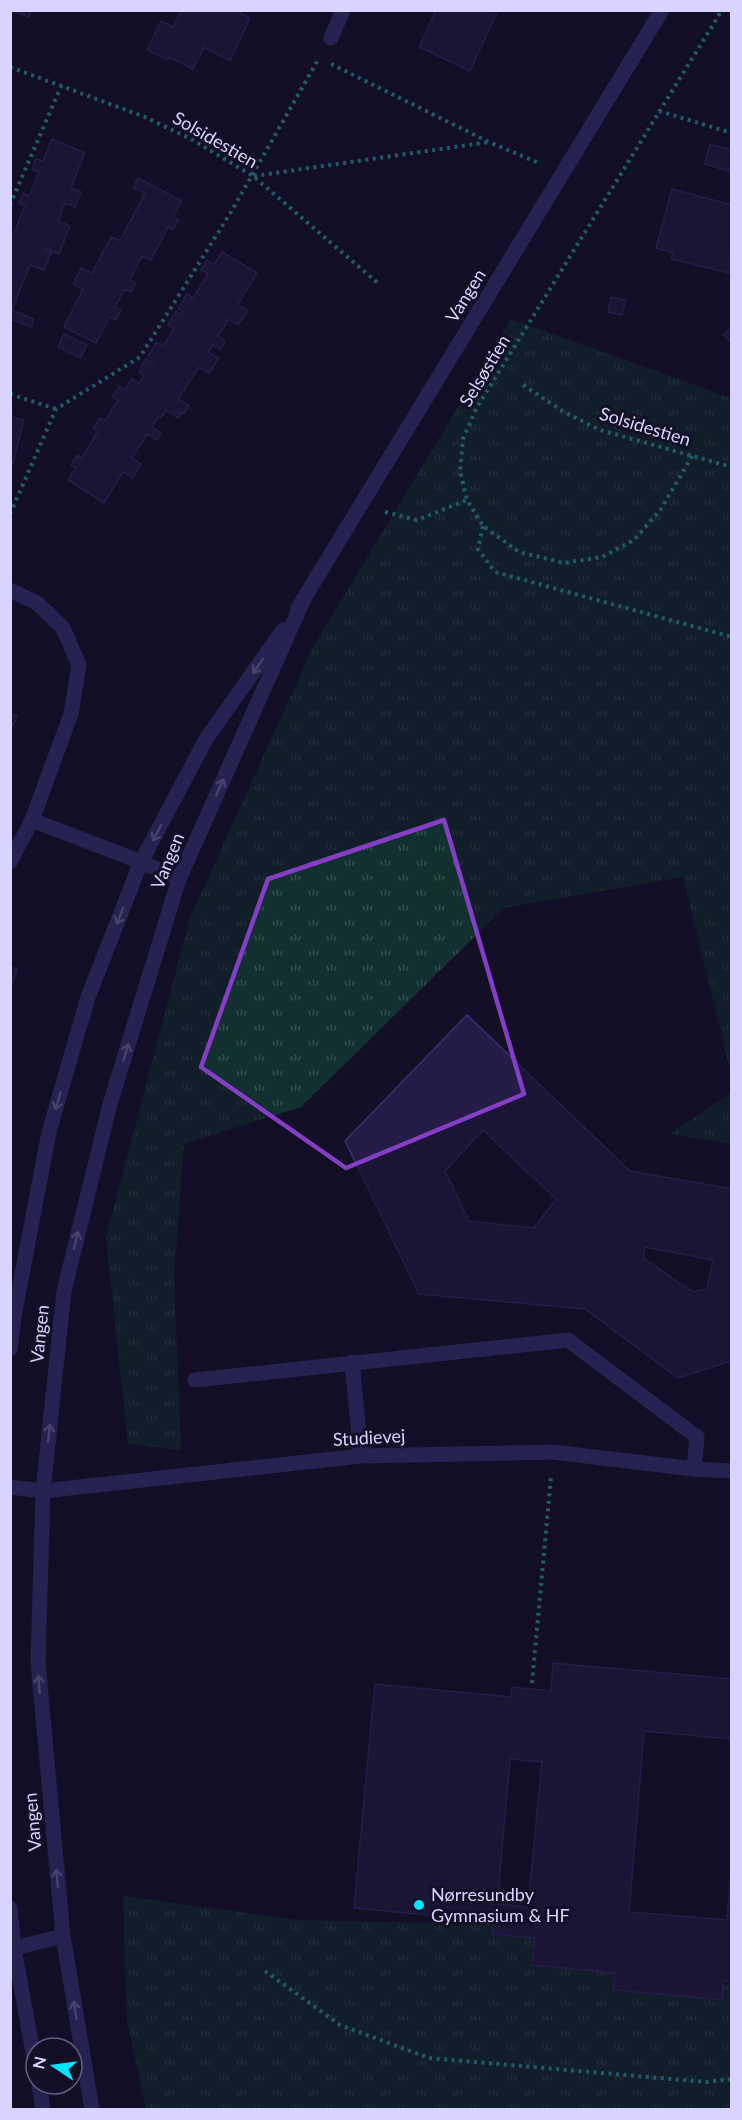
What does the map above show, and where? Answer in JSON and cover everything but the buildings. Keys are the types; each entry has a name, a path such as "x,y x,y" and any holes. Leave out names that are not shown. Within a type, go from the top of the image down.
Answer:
{"street":[{"path":"331,38 343,10"},
{"name":"Vangen","path":"10,1349 14,1316 49,1132 88,997 141,862 206,739 303,601 662,10"},
{"path":"10,590 37,603 63,628 79,665 71,714 32,820 10,862"},
{"name":"Vangen","path":"92,2109 63,1936 38,1662 43,1491 64,1291 110,1104 180,879 303,601"},
{"path":"32,820 180,879"},
{"path":"195,1380 568,1340 697,1437 694,1469"},
{"path":"352,1362 361,1456"},
{"name":"Studievej","path":"10,1487 43,1491 361,1456 553,1452 694,1469 732,1471"},
{"path":"10,1908 13,1948 30,2036"},
{"path":"13,1948 63,1936"}],"path":[{"name":"Selsøstien","path":"692,456 661,509 634,540 602,557 564,563 519,552 483,526 467,500 460,471 463,439 476,409 722,10"},
{"path":"10,514 56,409 140,357 253,176 331,38"},
{"path":"320,58 489,142 564,174"},
{"name":"Solsidestien","path":"10,67 62,84 145,117 173,130 253,176 379,284"},
{"path":"10,206 62,84"},
{"path":"659,111 732,133"},
{"path":"253,176 489,142"},
{"name":"Solsidestien","path":"523,385 600,430 732,467"},
{"path":"10,394 56,409"},
{"path":"360,505 417,520 467,500"},
{"path":"483,526 478,549 495,572 732,637"},
{"path":"532,1683 553,1452"},
{"path":"265,1971 340,2025 429,2058 706,2082 732,2079"}],"highlighted area":[{"path":"444,820 524,1094 346,1168 201,1067 268,879"}],"green space":[{"path":"511,319 731,398 731,1074 683,877 504,908 301,1107 184,1144 174,1276 181,1450 128,1444 106,1237 190,918 312,649"},
{"path":"731,1093 731,1144 670,1134"},
{"path":"123,1896 297,1920 493,1924 493,1935 534,1938 531,1966 614,1973 612,1991 721,2001 723,1984 731,1985 731,2109 146,2109 127,2020"}],"place":[{"name":"Nørresundby Gymnasium & HF","path":"419,1905"}]}
